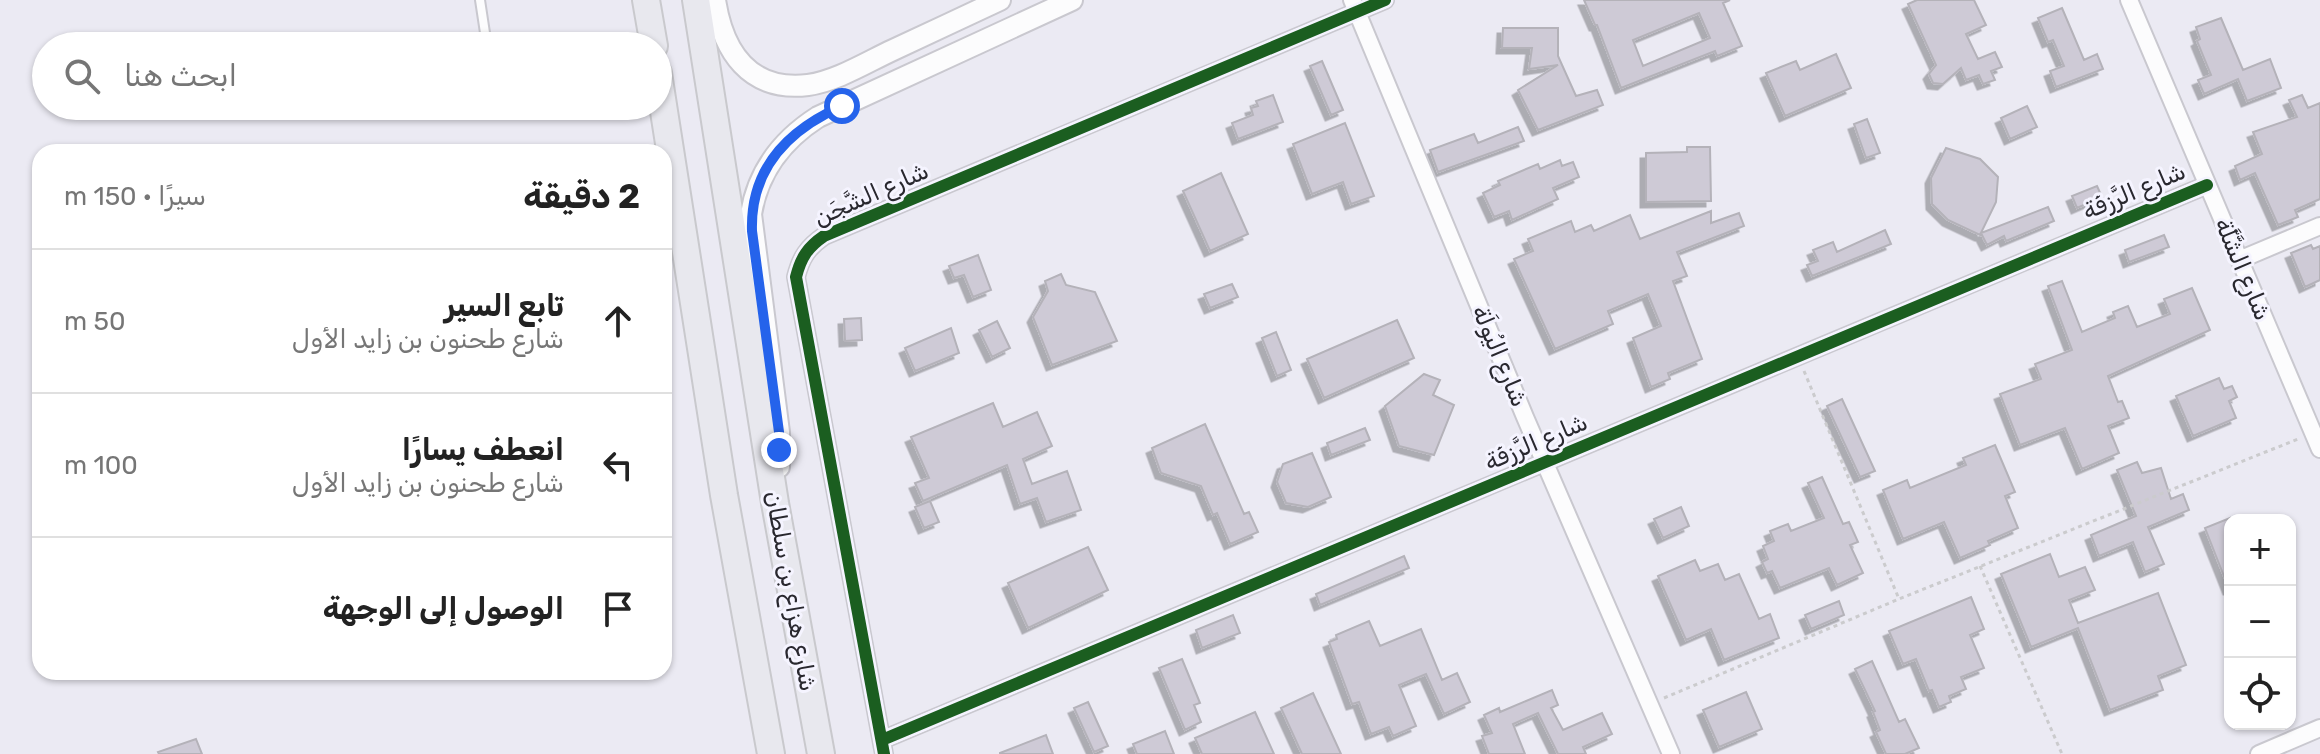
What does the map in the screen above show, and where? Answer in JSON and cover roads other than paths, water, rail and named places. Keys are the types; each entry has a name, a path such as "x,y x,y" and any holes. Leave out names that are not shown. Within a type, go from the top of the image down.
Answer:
{"main road":[{"path":"646,0 652,32"},
{"name":"شارع هزاع بن سلطان","path":"696,0 775,503 821,754"},
{"name":"شارع هزاع بن سلطان","path":"665,120 669,144"},
{"name":"شارع هزاع بن سلطان","path":"672,163 724,495 771,754"}],"street":[{"path":"715,0 723,37 740,63 772,82 809,85 1000,0"},
{"path":"775,503 779,432 751,214 760,180 773,158 799,129 818,117 1072,0"},
{"name":"شارع الشَّجَن","path":"883,747 796,277 800,260 810,246 824,236 1354,6 1385,0"},
{"name":"شارع الشَّلَّة","path":"2129,0 2320,449"},
{"name":"شارع اليُولَة","path":"1354,6 1671,754"},
{"name":"شارع الرَّزفَة","path":"883,747 1545,462 2207,185"},
{"path":"2239,260 2320,226"},
{"path":"2259,754 2320,728"}],"lane":[{"path":"480,0 485,32"}]}
